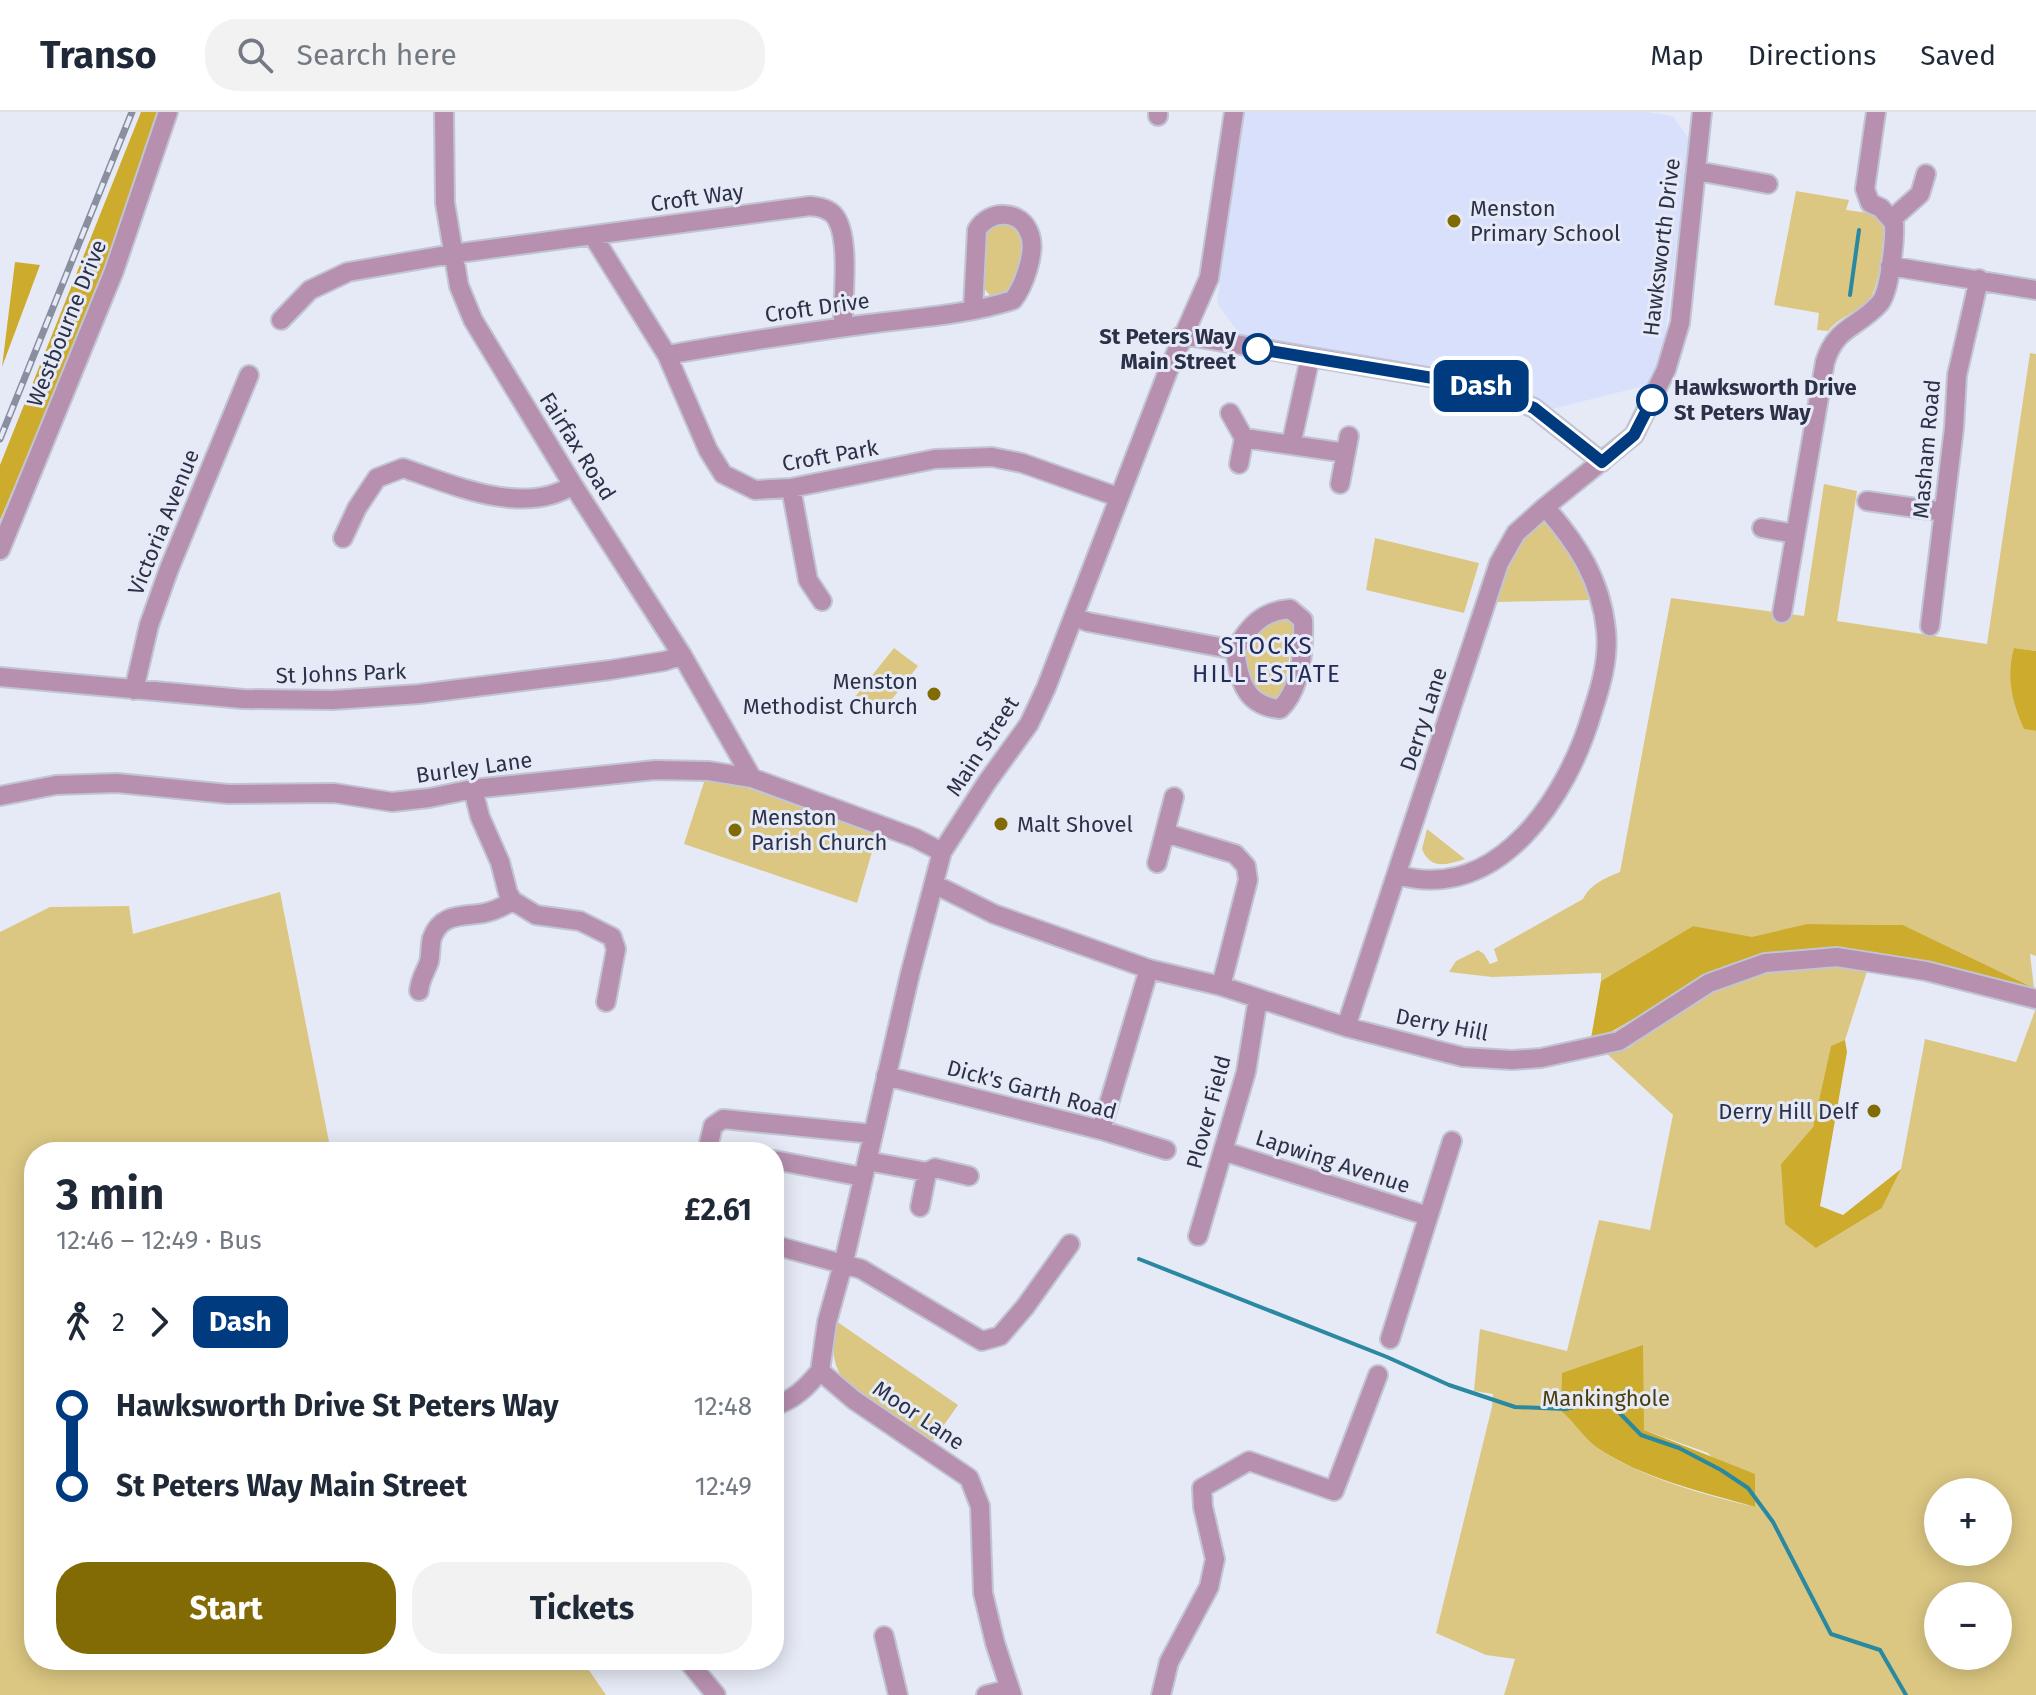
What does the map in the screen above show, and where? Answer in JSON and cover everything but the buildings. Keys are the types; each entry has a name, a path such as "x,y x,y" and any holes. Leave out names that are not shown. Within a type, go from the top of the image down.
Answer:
{"street":[{"name":"Westbourne Drive","path":"0,550 114,271 168,112"},
{"name":"Fairfax Road","path":"444,112 445,203 452,254 459,286 473,320 573,485 682,655 752,778"},
{"name":"Main Street","path":"820,1371 827,1322 942,852 1029,724 1074,617 1182,335 1209,278 1234,112"},
{"name":"Hawksworth Drive","path":"1602,462 1634,435 1666,370 1680,323 1702,112"},
{"path":"1782,613 1822,373 1829,350 1843,331 1882,299 1890,266 1895,231 1892,219 1881,208 1870,203 1865,189 1876,112"},
{"path":"1697,171 1768,184"},
{"path":"1892,219 1920,194 1926,174"},
{"name":"Croft Way","path":"281,320 310,290 348,272 452,254 810,206 823,207 834,215 841,227 843,327"},
{"name":"Croft Drive","path":"667,355 973,309 1013,300 1018,294 1032,246 1026,225 1013,216 993,215 981,222 977,230 973,309"},
{"name":"Croft Park","path":"593,236 667,355 708,450 723,474 755,490 791,488 935,459 992,457 1022,463 1118,497"},
{"path":"1890,266 2036,290"},
{"name":"Masham Road","path":"1930,626 1954,428 1957,375 1979,279"},
{"path":"1182,335 1481,386 1534,408 1602,462"},
{"path":"1291,445 1310,358"},
{"name":"Victoria Avenue","path":"134,690 149,625 169,569 249,375"},
{"path":"1230,413 1244,438 1239,464"},
{"path":"1244,438 1291,445 1347,445 1340,484"},
{"name":"Derry Lane","path":"1346,1027 1499,563 1516,533 1602,462"},
{"path":"343,538 357,508 377,478 403,468 473,492 504,498 560,494 573,485"},
{"path":"791,488 808,580 822,601"},
{"path":"1867,501 1944,512"},
{"path":"1398,875 1418,881 1456,875 1482,866 1503,853 1529,833 1547,810 1585,736 1606,660 1602,605 1580,551 1545,507"},
{"path":"1762,528 1795,534"},
{"path":"1290,609 1303,620 1304,647 1291,698 1280,709 1268,708 1254,701 1239,676 1235,650 1258,619 1274,610 1290,609"},
{"path":"1074,617 1235,650"},
{"name":"St Johns Park","path":"0,677 243,699 333,700 419,694 610,670 665,661 682,655"},
{"name":"Burley Lane","path":"0,796 56,785 117,783 228,794 334,793 392,802 473,789 655,770 709,771 752,778 915,838 942,852"},
{"path":"473,789 480,817 513,901 536,915 580,921 612,937 616,949 606,1002"},
{"path":"1157,863 1174,797"},
{"path":"1165,833 1235,854 1246,866 1248,880 1221,986"},
{"name":"Derry Hill","path":"934,884 994,914 1149,969 1221,986 1346,1027 1463,1057 1541,1058 1619,1041 1709,983 1765,963 1837,957 1926,971 2036,999"},
{"path":"419,991 420,979 429,961 432,937 440,925 460,914 482,913 513,901"},
{"path":"1101,1130 1149,969"},
{"name":"Plover Field","path":"1198,1236 1246,1072 1258,998"},
{"name":"Dick's Garth Road","path":"886,1076 1101,1130 1166,1150"},
{"path":"709,1142 713,1126 723,1119 873,1134"},
{"path":"1390,1339 1452,1141"},
{"name":"Lapwing Avenue","path":"1223,1151 1428,1216"},
{"path":"784,1161 927,1172 935,1168 969,1176"},
{"path":"920,1207 927,1172"},
{"path":"784,1248 861,1269 982,1341 1000,1336 1070,1244"},
{"path":"784,1403 806,1388 820,1371"},
{"name":"Moor Lane","path":"820,1371 854,1400 969,1478 980,1506 983,1593 1011,1692"},
{"path":"1161,1695 1169,1662 1209,1587 1215,1559 1203,1507 1202,1488 1249,1461 1334,1491 1378,1375"},
{"path":"884,1636 898,1695"},
{"path":"695,1670 716,1695"},
{"path":"986,1695 1011,1692"}],"shaded area":[{"name":"Menston Primary School","path":"1242,112 1647,112 1673,116 1690,140 1665,335 1655,374 1648,385 1548,410 1496,375 1290,346 1240,335 1217,303"}],"green space":[{"path":"141,112 160,112 109,262 0,520 0,465"},
{"path":"1796,191 1849,200 1846,210 1876,214 1885,227 1878,277 1872,295 1828,331 1817,330 1819,313 1774,305"},
{"path":"1006,221 1021,236 1023,253 1010,292 996,298 983,286 980,268 982,247 985,228"},
{"path":"15,262 40,265 2,367"},
{"path":"2030,353 2036,354 2036,651 2014,648 2024,729 2036,731 2036,956 2030,954 2034,988 1903,925 1807,924 1752,938 1693,926 1601,981 1601,973 1492,977 1449,972 1456,961 1478,950 1490,964 1498,961 1494,949 1583,899 1594,885 1620,872 1671,598 1804,616 1824,484 1857,491 1837,621 1987,644"},
{"path":"1543,523 1551,527 1566,544 1590,600 1495,602 1517,544 1532,527"},
{"path":"1375,538 1479,563 1464,613 1366,590"},
{"path":"1290,618 1295,627 1285,690 1278,698 1265,700 1245,676 1242,648 1270,619"},
{"path":"894,648 918,666 878,717 854,698"},
{"path":"2014,648 2036,651 2036,731 2024,729 2013,699 2010,669"},
{"path":"705,779 742,786 877,835 857,903 684,844"},
{"path":"1427,829 1465,859 1446,864 1430,860 1422,849"},
{"path":"280,892 329,1142 24,1142 24,1670 589,1670 606,1695 0,1695 0,932 50,907 129,906 133,934"},
{"path":"1807,924 1903,925 2034,988 1893,956 1838,949 1795,952 1722,968 1590,1044 1601,981 1693,926 1752,937"},
{"path":"1772,968 1868,968 1845,1040 1831,1047 1813,1127 1781,1164 1816,1248 1882,1208 1901,1169 1925,1039 2016,1062 2036,1008 2036,1695 1504,1695 1515,1659 1486,1655 1436,1633 1492,1407 1493,1394 1474,1391 1480,1329 1567,1351 1599,1220 1650,1230 1673,1115 1606,1053 1629,1048 1709,983","holes":["1561,1411 1644,1430 1708,1453 1755,1507 1694,1491 1613,1458 1587,1439"]},
{"path":"1845,1040 1847,1052 1820,1206 1843,1215 1901,1169 1882,1208 1816,1248 1785,1224 1781,1164 1813,1127 1831,1046"},
{"path":"836,1321 958,1405 932,1442 843,1379 834,1356"},
{"name":"Mankinghole","path":"1643,1345 1644,1430 1755,1474 1755,1507 1633,1468 1596,1447 1561,1411 1562,1373"}],"waterway":[{"path":"1850,295 1859,230"},
{"path":"1139,1259 1387,1357 1449,1385 1515,1407 1565,1409 1607,1400 1641,1435 1679,1448 1748,1488 1773,1522 1831,1634 1880,1650 1906,1695"}],"railway":[{"path":"0,439 132,112"}],"bus line":[{"name":"Dash","path":"1258,349 1481,386 1534,408 1602,462 1634,435 1652,400"}],"place":[{"name":"Menston Primary School","path":"1454,221"},
{"name":"St Peters Way Main Street","path":"1258,349"},
{"name":"Hawksworth Drive St Peters Way","path":"1652,400"},
{"name":"Menston Methodist Church","path":"934,694"},
{"name":"Malt Shovel","path":"1001,824"},
{"name":"Menston Parish Church","path":"735,830"},
{"name":"Derry Hill Delf","path":"1874,1111"}],"district":[{"name":"STOCKS HILL ESTATE","path":"1267,660"}]}
